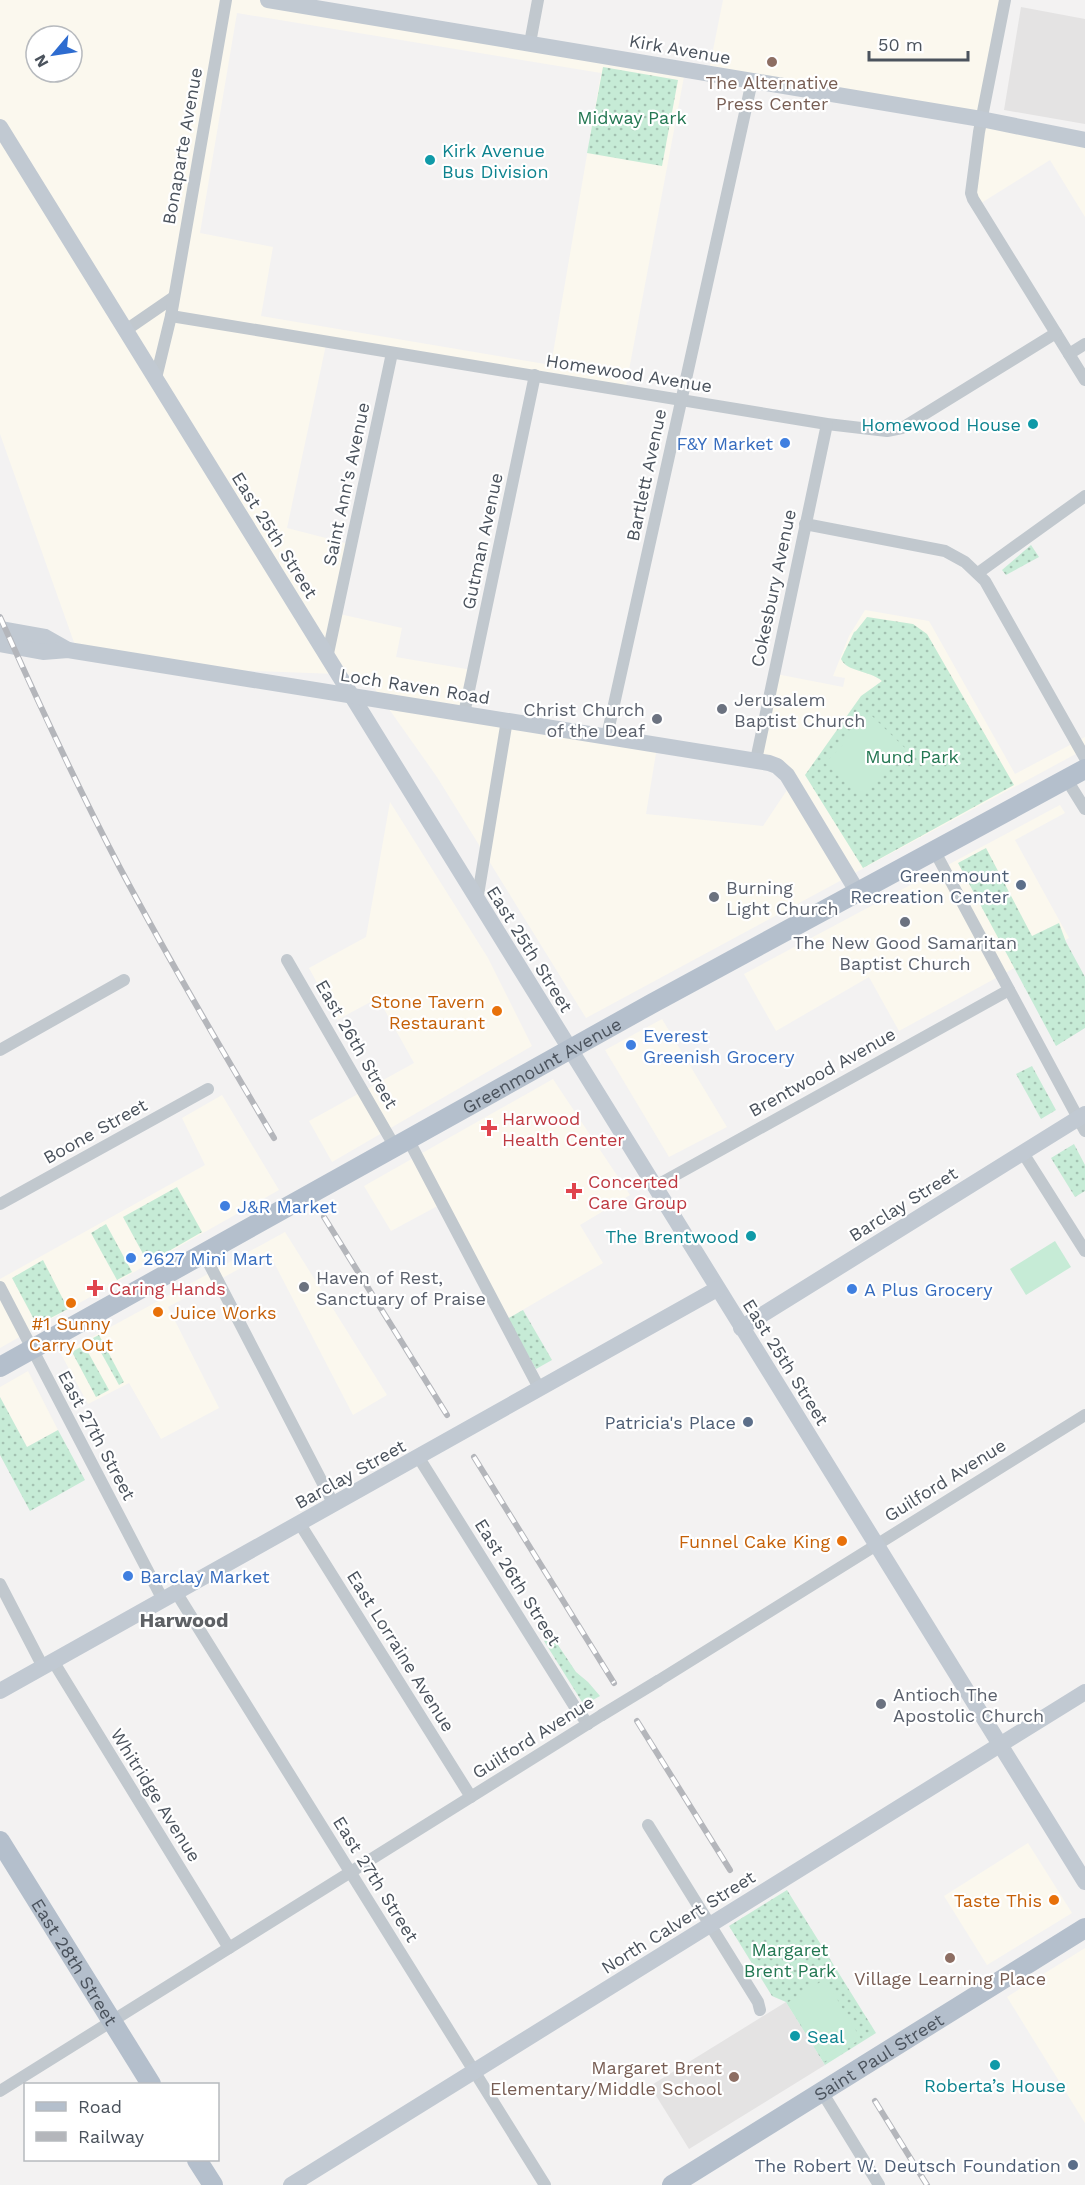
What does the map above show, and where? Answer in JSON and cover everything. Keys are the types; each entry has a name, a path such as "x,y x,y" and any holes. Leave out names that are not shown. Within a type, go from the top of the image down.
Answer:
{"main road":[{"name":"Kirk Avenue","path":"268,0 981,119 1085,140"},
{"name":"East 25th Street","path":"0,127 1085,1882"},
{"name":"Loch Raven Road","path":"0,629 45,637 68,650"},
{"name":"Loch Raven Road","path":"0,644 43,652 68,650 756,760 777,766 787,775 856,891"},
{"name":"Greenmount Avenue","path":"0,1367 856,891 1085,770"},
{"name":"Barclay Street","path":"741,1328 1023,1153 1083,1121"},
{"name":"Barclay Street","path":"0,1691 717,1289"},
{"name":"North Calvert Street","path":"291,2185 1085,1692"},
{"name":"East 28th Street","path":"0,1841 150,2083"},
{"name":"Saint Paul Street","path":"672,2185 1085,1928"},
{"path":"198,2161 213,2185"}],"street":[{"name":"Bonaparte Avenue","path":"156,378 171,316 226,0"},
{"path":"530,43 538,0"},
{"path":"1005,0 981,119 971,185 973,199 1085,380"},
{"name":"Bartlett Avenue","path":"608,736 752,81"},
{"path":"126,330 174,297"},
{"name":"Homewood Avenue","path":"171,316 827,424 887,431 902,428 1056,333"},
{"path":"1069,354 1085,344"},
{"name":"Saint Ann's Avenue","path":"327,658 392,353"},
{"name":"Gutman Avenue","path":"464,714 535,375"},
{"name":"Cokesbury Avenue","path":"756,760 827,424"},
{"path":"978,573 1085,496"},
{"path":"805,524 945,550 978,573 1085,758"},
{"path":"477,901 507,720"},
{"path":"1067,780 1085,809"},
{"path":"934,850 1083,1121"},
{"name":"East 26th Street","path":"288,960 401,1143 539,1388"},
{"path":"0,1050 124,980"},
{"name":"Brentwood Avenue","path":"654,1187 1009,990"},
{"name":"Boone Street","path":"0,1204 208,1089"},
{"path":"1023,1153 1085,1251"},
{"path":"204,1254 334,1505"},
{"name":"East 27th Street","path":"0,1287 32,1349 170,1596 351,1872 545,2185"},
{"name":"Guilford Avenue","path":"0,2091 1085,1415"},
{"name":"East 26th Street","path":"419,1458 575,1707 588,1724"},
{"name":"East Lorraine Avenue","path":"300,1524 471,1797"},
{"name":"Whitridge Avenue","path":"0,1584 48,1664 229,1948"},
{"path":"648,1825 758,2002 760,2010"},
{"path":"822,2092 879,2185"}],"shaded area":[{"path":"0,0 272,0 686,66 626,386 327,340 287,528 353,545 335,613 402,628 396,657 478,671 469,711 658,741 646,814 763,826 791,784 759,758 776,674 843,687 845,678 833,676 849,636 865,610 929,621 1015,774 1085,737 1085,749 586,1018 437,777 365,675 200,669 76,648 0,434","holes":["237,13 601,73 551,365 261,316 273,247 200,233"]},
{"path":"723,0 1004,0 984,119 1085,140 1085,217 1050,160 978,205 971,191 984,122 709,70"},
{"path":"1021,7 1085,19 1085,124 1004,110"},
{"path":"390,802 488,958 532,1046 332,1162 309,1121 414,1063 378,998 337,1020 309,968 366,937"},
{"path":"1060,805 1065,813 1015,840 1069,938 899,1031 869,977 776,1031 744,974"},
{"path":"662,1019 727,1127 669,1157 605,1050"},
{"path":"553,1079 630,1195 580,1225 603,1263 507,1319 445,1202 391,1231 364,1186"},
{"path":"222,1095 279,1190 0,1348 0,1279 205,1165 182,1118"},
{"path":"285,1232 387,1395 353,1415 269,1253 168,1307 219,1408 161,1439 129,1383 88,1404 61,1354"},
{"path":"28,1371 58,1430 27,1447 0,1397 0,1387"},
{"path":"1028,1843 1072,1913 987,1965 944,1896"},
{"path":"1085,1948 1085,2123 1007,1997"},
{"name":"Margaret Brent Elementary/Middle School","path":"786,2002 825,2065 689,2149 650,2086"}],"green space":[{"name":"Midway Park","path":"603,67 678,80 662,166 587,153"},
{"path":"1031,545 1039,557 1006,575 1002,570"},
{"name":"Mund Park","path":"867,617 913,624 927,634 1014,785 863,868 805,775 861,696 882,681 853,669 841,659 854,632"},
{"path":"871,715 907,750 861,798 825,763"},
{"path":"986,848 1032,936 1059,923 1066,942 1085,977 1085,1028 1056,1046 958,863"},
{"path":"1032,1066 1056,1110 1041,1119 1016,1074"},
{"path":"1074,1144 1085,1165 1085,1191 1075,1197 1051,1158"},
{"path":"177,1187 202,1232 148,1263 123,1217"},
{"path":"106,1224 132,1272 117,1280 91,1233"},
{"path":"1055,1241 1071,1267 1026,1295 1010,1269"},
{"path":"43,1260 68,1309 37,1325 12,1278"},
{"path":"523,1310 552,1360 536,1369 507,1319"},
{"path":"99,1335 124,1382 119,1385 93,1338"},
{"path":"84,1345 109,1390 96,1397 72,1352"},
{"path":"0,1397 27,1447 58,1430 85,1480 30,1511 0,1455"},
{"path":"552,1636 576,1672 600,1696 584,1705 544,1641"},
{"name":"Margaret Brent Park","path":"787,1890 876,2033 825,2065 786,2002 772,1996 729,1926"},
{"path":"825,1979 861,2039 824,2062 787,2003"}],"railway":[{"path":"0,617 58,744 120,868 274,1138"},
{"path":"324,1217 447,1415"},
{"path":"474,1457 614,1683"},
{"path":"637,1721 730,1870"},
{"path":"875,2101 927,2185"}],"place":[{"name":"The Alternative Press Center","path":"772,62"},
{"name":"Kirk Avenue Bus Division","path":"430,160"},
{"name":"Homewood House","path":"1033,424"},
{"name":"F&Y Market","path":"785,443"},
{"name":"Jerusalem Baptist Church","path":"722,709"},
{"name":"Christ Church of the Deaf","path":"657,719"},
{"name":"Greenmount Recreation Center","path":"1021,885"},
{"name":"Burning Light Church","path":"714,897"},
{"name":"The New Good Samaritan Baptist Church","path":"905,922"},
{"name":"Stone Tavern Restaurant","path":"497,1011"},
{"name":"Everest Greenish Grocery","path":"631,1045"},
{"name":"Harwood Health Center","path":"489,1128"},
{"name":"Concerted Care Group","path":"574,1191"},
{"name":"J&R Market","path":"225,1206"},
{"name":"The Brentwood","path":"751,1236"},
{"name":"2627 Mini Mart","path":"131,1258"},
{"name":"Haven of Rest, Sanctuary of Praise","path":"304,1287"},
{"name":"Caring Hands","path":"95,1288"},
{"name":"A Plus Grocery","path":"852,1289"},
{"name":"#1 Sunny Carry Out","path":"71,1303"},
{"name":"Juice Works","path":"158,1312"},
{"name":"Patricia's Place","path":"748,1422"},
{"name":"Funnel Cake King","path":"842,1541"},
{"name":"Barclay Market","path":"128,1576"},
{"name":"Antioch The Apostolic Church","path":"881,1704"},
{"name":"Taste This","path":"1054,1900"},
{"name":"Village Learning Place","path":"950,1958"},
{"name":"Seal","path":"795,2036"},
{"name":"Roberta’s House","path":"995,2065"},
{"name":"Margaret Brent Elementary/Middle School","path":"734,2077"},
{"name":"The Robert W. Deutsch Foundation","path":"1073,2165"}],"district":[{"name":"Harwood","path":"184,1620"}]}
